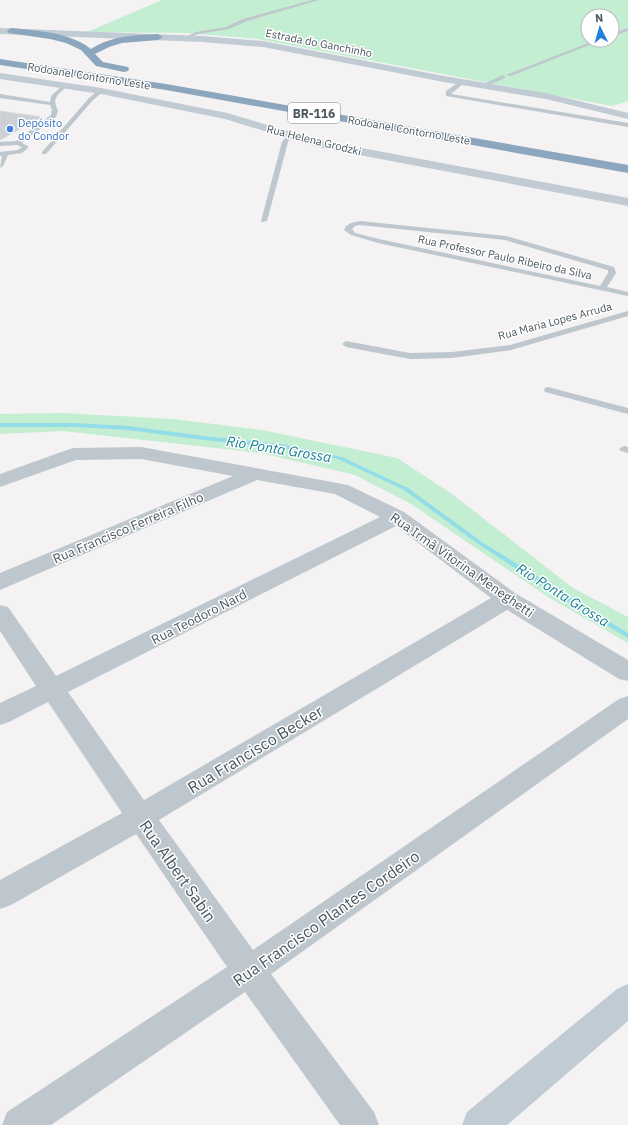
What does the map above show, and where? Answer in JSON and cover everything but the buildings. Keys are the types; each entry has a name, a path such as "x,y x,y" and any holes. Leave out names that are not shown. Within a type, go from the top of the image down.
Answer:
{"highway":[{"path":"12,32 59,38 75,43 90,53 100,64 131,70"},
{"path":"90,53 102,46 118,41 158,37"},
{"name":"Rodoanel Contorno Leste","path":"0,62 174,88 628,168"},
{"name":"Rodoanel Contorno Leste","path":"84,64 317,103"},
{"path":"154,75 170,78"}],"main road":[{"name":"Estrada do Ganchinho","path":"0,31 185,38 269,45 482,86 564,100 628,116"},
{"name":"Rua Helena Grodzki","path":"0,76 101,91 227,116 290,135 342,148 628,202"},
{"path":"480,1125 628,1000"}],"street":[{"name":"Rua Irmã Vitorina Meneghetti","path":"0,481 74,454 141,453 256,473 341,490 397,517 507,599 628,672"},
{"name":"Rua Francisco Ferreira Filho","path":"0,582 256,473"},
{"name":"Rua Teodoro Nard","path":"0,715 53,690 397,517"},
{"name":"Rua Francisco Becker","path":"0,896 140,817 507,599"},
{"name":"Rua Albert Sabin","path":"0,613 140,817 249,972 361,1125"},
{"name":"Rua Francisco Plantes Cordeiro","path":"20,1125 249,972 628,706"}],"lane":[{"path":"185,38 198,33 227,28 245,20 317,0"},
{"path":"482,86 580,48"},
{"path":"462,82 448,92 448,95 628,125"},
{"path":"18,143 54,116 55,110 52,104 53,97 64,86"},
{"path":"44,153 91,99 101,91"},
{"path":"0,96 52,104"},
{"path":"264,221 285,142 290,135"},
{"path":"0,144 18,143 25,145 26,149 20,152 2,155 0,166"},
{"name":"Rua Professor Paulo Ribeiro da Silva","path":"602,289 612,273 607,267 506,238 360,223 353,224 348,227 348,230 353,234 378,241 602,289 628,294"},
{"name":"Rua Maria Lopes Arruda","path":"346,344 410,356 452,355 511,346 628,313"},
{"path":"548,390 628,411"}],"green space":[{"path":"162,0 628,0 628,101 612,106 258,39 185,33 87,32"},
{"path":"64,413 173,419 262,430 397,458 452,494 573,588 628,617 628,643 548,597 411,504 355,475 261,453 63,431 0,434 0,414"}],"waterway":[{"name":"Rio Ponta Grossa","path":"0,425 76,425 128,428 281,446 340,458 406,489 480,543 628,636"}],"place":[{"name":"Depósito do Condor","path":"10,129"}]}
